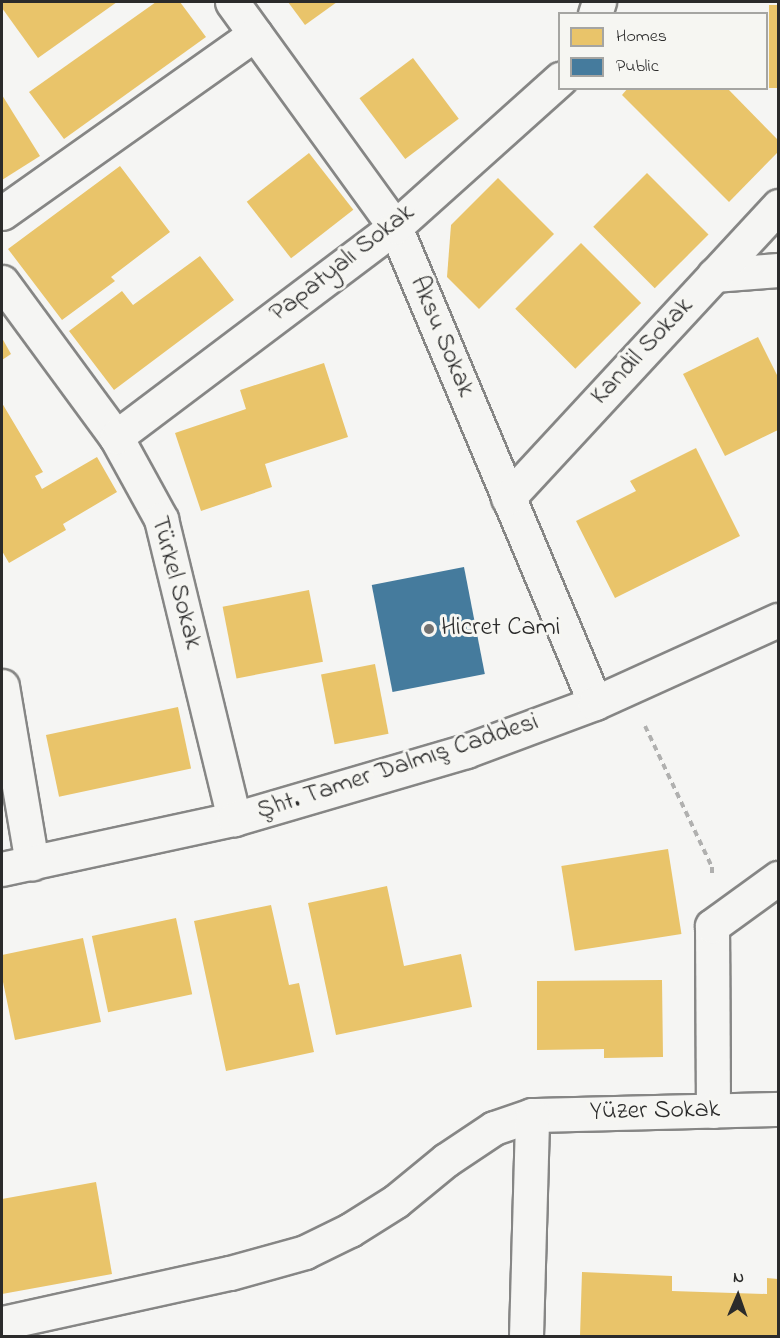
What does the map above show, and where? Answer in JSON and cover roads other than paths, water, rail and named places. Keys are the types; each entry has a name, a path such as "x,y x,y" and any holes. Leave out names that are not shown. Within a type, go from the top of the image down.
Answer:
{"street":[{"name":"Aksu Sokak","path":"232,2 394,227 595,703"},
{"path":"2,213 255,34"},
{"name":"Papatyalı Sokak","path":"116,437 394,227 558,81"},
{"name":"Kandil Sokak","path":"508,498 778,206"},
{"path":"714,274 778,270"},
{"name":"Türkel Sokak","path":"2,282 116,437 161,519 234,819"},
{"name":"Şht. Tamer Dalmış Caddesi","path":"17,866 234,819 466,751 595,703 778,620"},
{"path":"2,686 17,866"},
{"path":"713,1111 712,926 778,878"},
{"name":"Yüzer Sokak","path":"2,1323 230,1273 305,1252 350,1230 396,1201 446,1160 494,1128 532,1115 778,1109"},
{"path":"526,1336 532,1115"}],"place":[{"name":"Hicret Cami","path":"429,629"}]}
